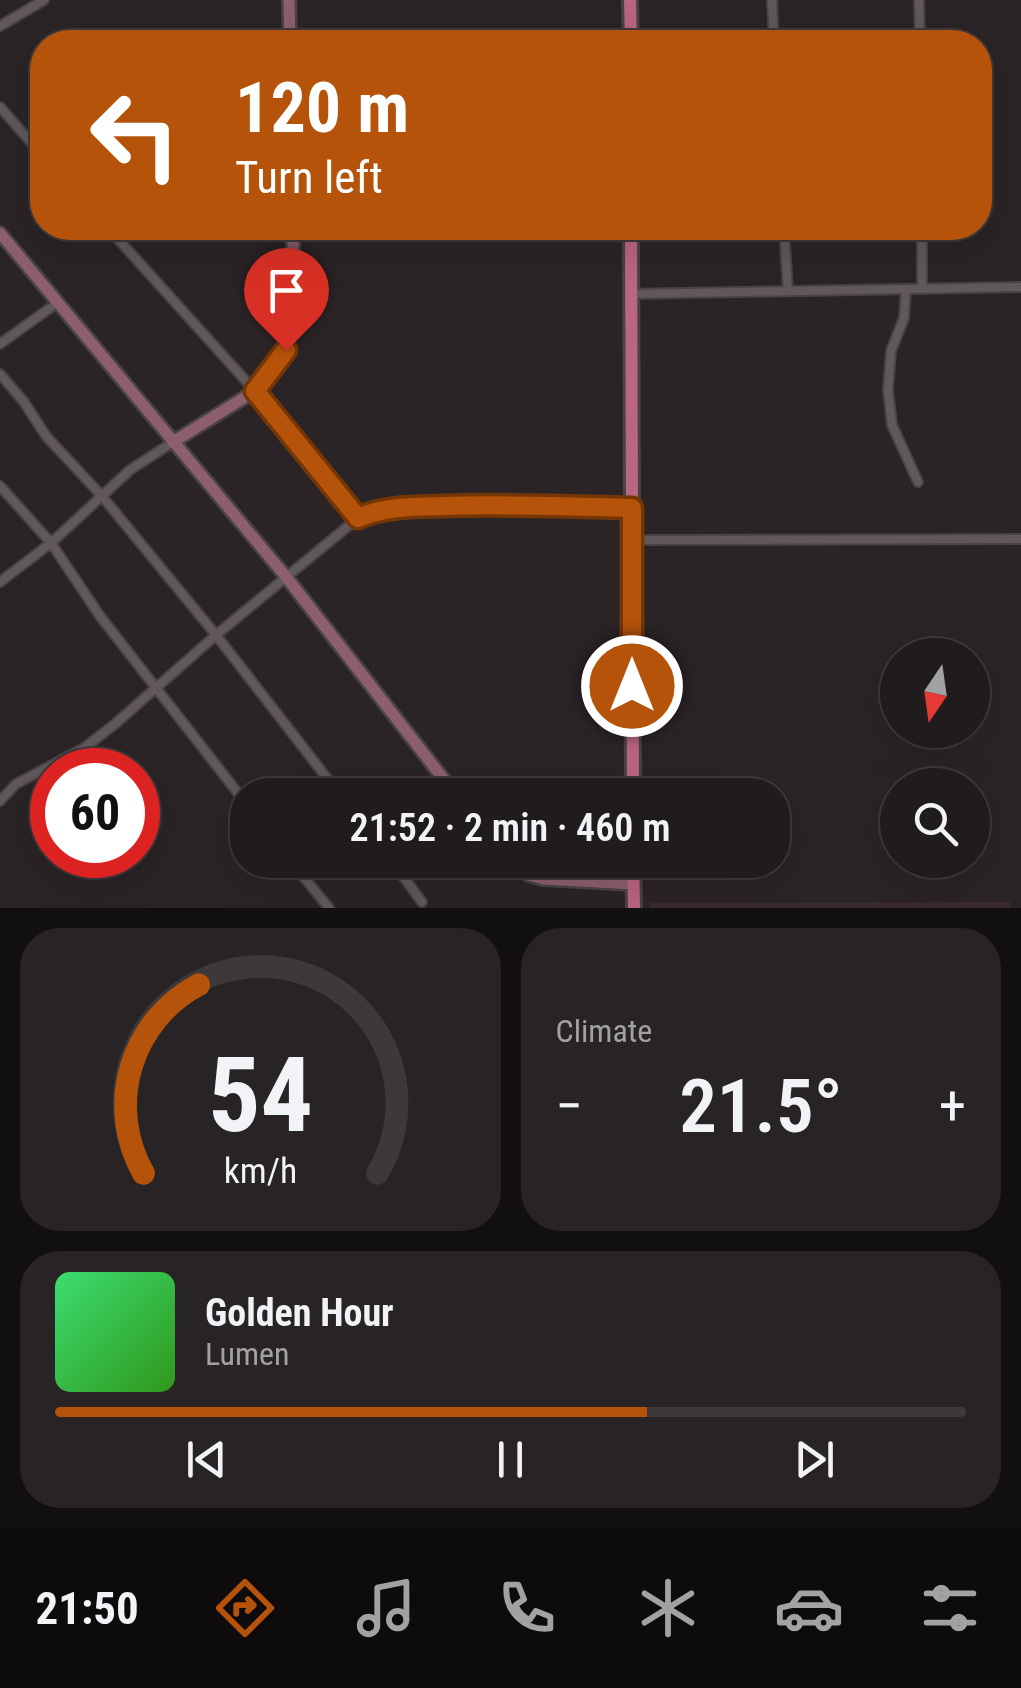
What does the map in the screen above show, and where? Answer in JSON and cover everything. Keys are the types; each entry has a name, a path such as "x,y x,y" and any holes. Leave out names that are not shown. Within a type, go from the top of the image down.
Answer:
{"main road":[{"path":"630,0 631,30"},
{"path":"630,240 633,778"},
{"path":"634,878 634,908"}],"street":[{"path":"0,26 44,0"},
{"path":"289,0 290,30"},
{"path":"772,0 773,30"},
{"path":"919,0 920,30"},
{"path":"0,108 30,142"},
{"path":"0,232 287,578 443,778"},
{"path":"119,240 255,391 358,518"},
{"path":"0,582 51,543 130,470 255,391 286,350 292,330 293,240"},
{"path":"785,240 788,291"},
{"path":"922,240 922,288"},
{"path":"629,294 1021,287"},
{"path":"906,289 904,318 891,350 888,390 892,424 918,482"},
{"path":"0,344 57,303"},
{"path":"0,374 46,436 101,495 327,778"},
{"path":"0,486 51,543 81,590 230,783"},
{"path":"0,800 16,784 84,748 358,518 370,512 460,506 632,508"},
{"path":"631,540 1021,538"},
{"path":"305,878 329,908"},
{"path":"404,878 422,902"},
{"path":"537,878 634,884"}],"shaded area":[{"path":"1010,902 1010,908 650,908 650,903"}],"route":[{"path":"286,350 255,391 358,518 392,508 494,504 632,508 632,686"}]}
